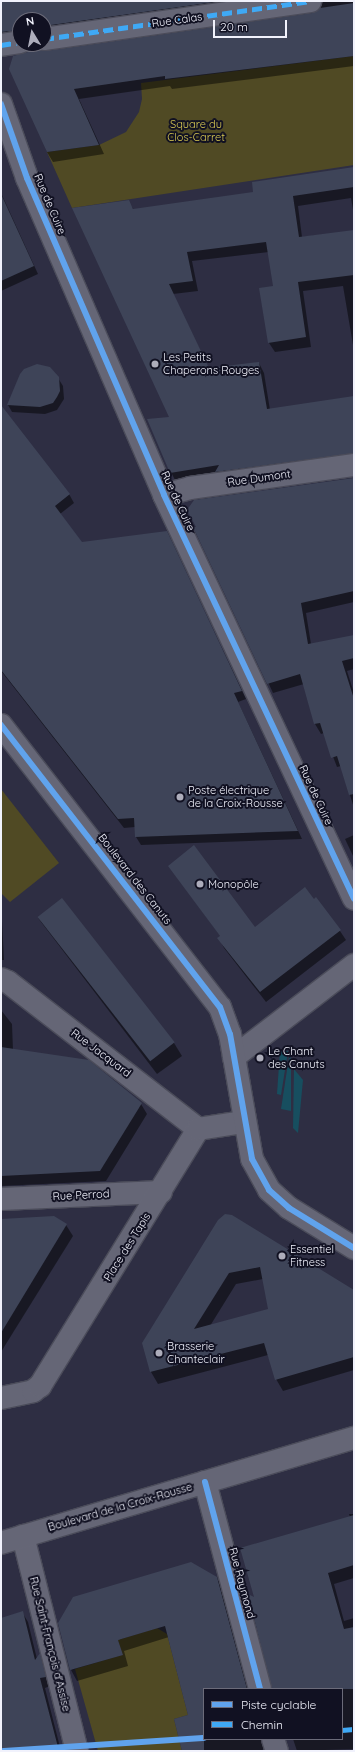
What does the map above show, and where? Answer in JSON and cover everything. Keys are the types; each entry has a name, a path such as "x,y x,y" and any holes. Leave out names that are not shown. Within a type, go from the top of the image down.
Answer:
{"street":[{"name":"Rue Calas","path":"52,38 310,1"},
{"path":"1,45 12,43"},
{"name":"Rue de Cuire","path":"3,114 8,145 27,178 164,496 354,899"},
{"name":"Rue Dumont","path":"164,496 190,488 354,465"},
{"name":"Boulevard des Canuts","path":"1,725 220,1007 230,1034 244,1122 252,1159 268,1190 289,1208 352,1244"},
{"path":"234,1057 354,965"},
{"name":"Rue Jacquard","path":"1,980 8,982 198,1129"},
{"path":"198,1129 244,1122"},
{"name":"Place des Tapis","path":"1,1398 22,1394 40,1386 161,1192 198,1129"},
{"name":"Rue Perrod","path":"1,1198 161,1192"},
{"name":"Boulevard de la Croix-Rousse","path":"1,1543 354,1438"},
{"name":"Rue Raymond","path":"205,1482 260,1688"},
{"name":"Rue Saint-François d'Assise","path":"23,1536 77,1751"},
{"path":"273,1740 277,1751"}],"green space":[{"name":"Square du Clos-Carret","path":"354,56 354,165 72,208 47,152 99,145 126,132 139,112 142,99 141,83"},
{"path":"1,789 59,863 10,902 1,893"},
{"path":"157,1628 167,1634 188,1715 174,1719 182,1751 98,1751 75,1669 122,1655 118,1640"}],"water":[{"path":"280,1050 288,1051 281,1095 277,1094"},
{"path":"289,1057 291,1058 291,1111 281,1109"},
{"path":"294,1069 303,1080 298,1133 293,1128"}],"building":[{"path":"1,1 215,1 52,25 52,12 12,12 12,31 1,32"},
{"path":"354,3 354,56 165,79 165,76 74,89 99,145 47,152 9,69 13,56 28,52 52,52 52,50 312,13 320,8"},
{"path":"354,167 354,187 293,196 299,237 354,230 354,275 298,282 306,337 268,343 259,288 273,286 266,242 187,252 193,281 169,284 209,368 259,362 267,409 354,396 354,453 215,472 219,465 170,473 147,419 169,417 72,208 129,200 133,209 253,192 252,182"},
{"path":"1,194 34,266 1,281"},
{"path":"37,364 50,367 59,377 60,391 53,403 40,407 7,405 20,374 24,369"},
{"path":"1,405 70,494 55,506 82,542 167,531 242,691 234,693 298,831 135,837 134,818 118,819 1,670"},
{"path":"354,478 354,591 301,603 308,644 354,635 354,658 342,661 354,699 354,794 349,795 337,756 331,758 320,723 314,724 300,674 267,684 193,527 196,527 187,510 194,500"},
{"path":"194,845 255,927 305,887 314,899 316,897 341,930 260,992 217,938 220,936 168,866"},
{"path":"62,898 175,1042 150,1061 38,917"},
{"path":"1,1047 89,1060 142,1103 100,1171 1,1176"},
{"path":"225,1214 232,1215 354,1290 354,1357 275,1380 264,1343 150,1372 142,1343 218,1220","holes":["260,1267 268,1309 194,1329 229,1273"]},
{"path":"54,1216 67,1224 1,1333 1,1219"},
{"path":"354,1515 354,1565 328,1573 344,1629 354,1627 354,1689 272,1688 248,1594 254,1597 240,1548"},
{"path":"191,1562 217,1577 247,1688 203,1688 204,1751 182,1751 174,1719 188,1715 165,1626 118,1640 123,1655 70,1670 58,1623 73,1597"},
{"path":"23,1611 35,1660 40,1653 46,1677 40,1678 59,1751 1,1751 1,1618"}],"marked path":[{"path":"52,38 310,1"},
{"path":"1,45 12,43"},
{"path":"343,1730 354,1729"}],"cycle path":[{"path":"1,104 27,178 164,495 354,899"},
{"path":"1,725 220,1007 230,1034 252,1159 269,1190 289,1208 354,1248"},
{"path":"205,1482 260,1688"},
{"path":"3,1751 203,1738"}],"place":[{"name":"Les Petits Chaperons Rouges","path":"155,364"},
{"name":"Poste électrique de la Croix-Rousse","path":"180,797"},
{"name":"Monopôle","path":"200,884"},
{"name":"Le Chant des Canuts","path":"260,1058"},
{"name":"Essentiel Fitness","path":"282,1256"},
{"name":"Brasserie Chanteclair","path":"159,1353"}]}
